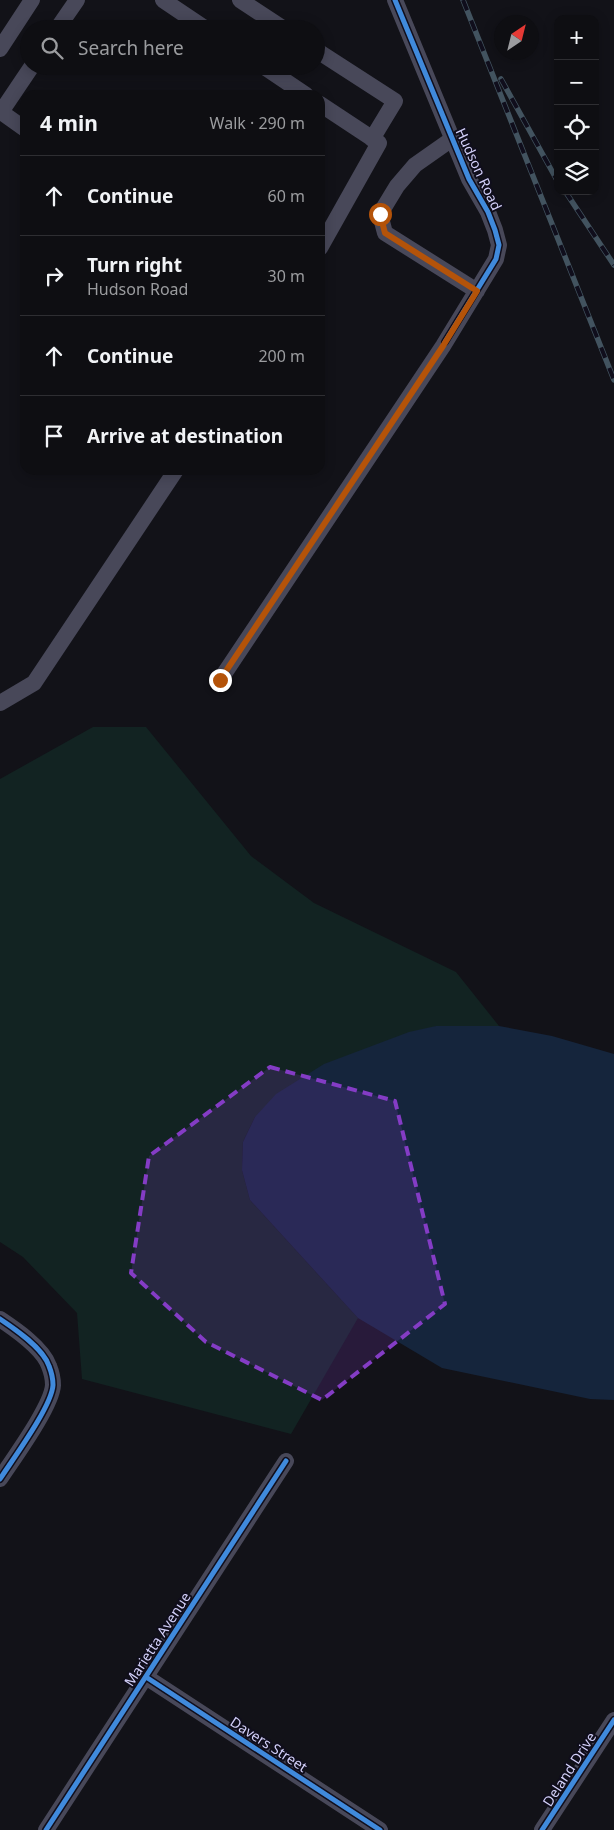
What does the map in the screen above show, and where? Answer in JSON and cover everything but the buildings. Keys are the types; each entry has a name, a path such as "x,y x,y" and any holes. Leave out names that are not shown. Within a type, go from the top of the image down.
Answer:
{"street":[{"path":"0,49 32,0"},
{"path":"63,20 77,0"},
{"path":"162,0 192,20"},
{"path":"240,0 270,20"},
{"name":"Hudson Road","path":"220,680 445,342 496,259 499,245 488,212 469,179 395,0"},
{"path":"325,56 395,101 372,139"},
{"path":"20,128 4,123 1,112 26,75"},
{"path":"276,75 299,90"},
{"path":"325,107 379,143 325,239"},
{"path":"452,139 415,165 397,186 380,214 385,233 477,291"},
{"path":"0,703 34,683 173,475"},
{"path":"0,1319 18,1330 39,1350 49,1365 53,1386 44,1410 0,1479"},
{"name":"Marietta Avenue","path":"46,1830 286,1461"},
{"name":"Davers Street","path":"146,1677 380,1830"},
{"name":"Deland Drive","path":"542,1830 614,1720"}],"highlighted area":[{"path":"270,1067 395,1101 445,1304 322,1400 206,1342 131,1273 149,1156"}],"shaded area":[{"path":"93,727 146,727 251,856 314,903 456,972 499,1026 436,1026 255,1117 243,1142 242,1170 250,1200 358,1318 291,1434 82,1379 77,1313 23,1257 0,1242 0,779"}],"water":[{"path":"436,1026 499,1026 552,1036 614,1054 614,1400 590,1399 442,1368 358,1318 250,1200 242,1170 243,1142 255,1117 276,1094 324,1064 409,1032"}],"railway":[{"path":"463,0 614,380"},
{"path":"501,79 554,175"},
{"path":"568,195 614,265"}],"cycle path":[{"path":"395,0 469,179 488,212 499,245 496,259 445,342"},
{"path":"0,1319 41,1352 49,1366 53,1385 51,1394 39,1419 0,1479"},
{"path":"46,1830 286,1461"},
{"path":"146,1677 380,1830"},
{"path":"542,1830 614,1720"}],"route":[{"path":"220,680 443,346 477,291 385,233 380,214"}]}
